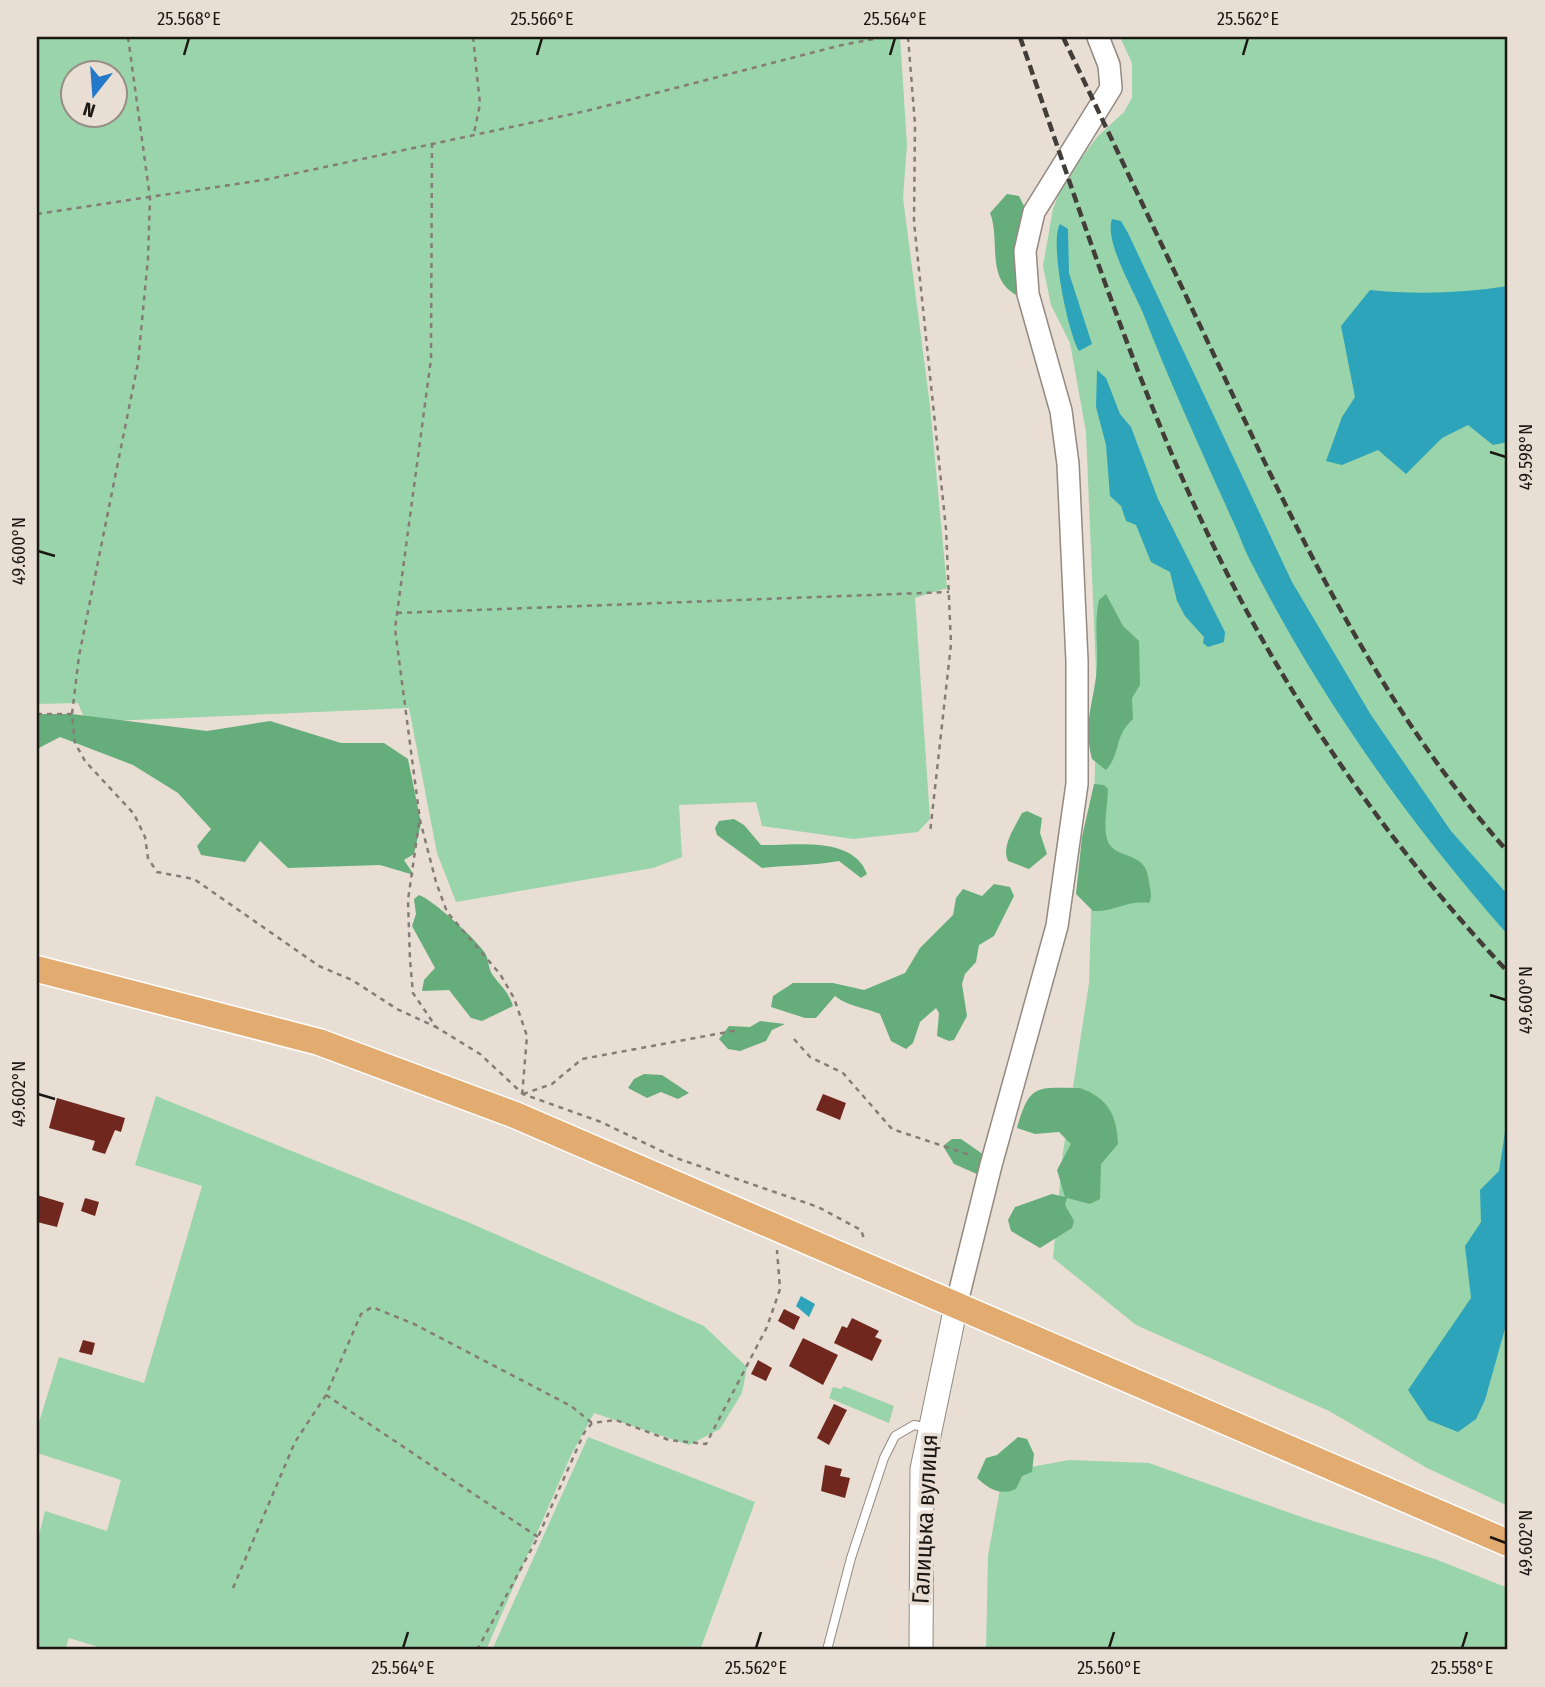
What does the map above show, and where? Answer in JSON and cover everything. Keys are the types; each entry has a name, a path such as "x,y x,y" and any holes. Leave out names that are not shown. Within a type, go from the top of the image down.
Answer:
{"main road":[{"path":"37,969 319,1042 519,1104 785,1232 1508,1543"},
{"name":"Галицька вулиця","path":"921,1650 922,1469 956,1306"}],"street":[{"path":"956,1306 991,1165 1057,926 1077,784 1077,661 1068,464 1061,411 1028,294 1025,251 1034,212 1111,88 1109,65 1098,37"}],"lane":[{"path":"827,1650 851,1558 884,1458 895,1436 914,1425 929,1428"}],"path":[{"path":"128,37 150,198 138,363 79,656 72,714 75,743 85,761 134,814 145,837 148,858 157,872 194,878 319,966 352,980 397,1009 436,1027 480,1054 519,1104 601,1122 676,1158 818,1207 861,1230 873,1270"},
{"path":"472,37 480,104 474,133"},
{"path":"37,214 269,179 586,111 842,45 884,37"},
{"path":"908,37 915,124 914,222 946,529 951,644 930,833"},
{"path":"432,144 431,359 395,629 420,820 447,912 500,974 514,998 527,1036 519,1104"},
{"path":"397,613 648,606 949,592"},
{"path":"37,714 72,714"},
{"path":"420,820 408,900 410,960 413,993 436,1027"},
{"path":"519,1104 552,1084 582,1059 738,1030"},
{"path":"794,1040 810,1057 843,1073 892,1129 968,1154 991,1165"},
{"path":"477,1650 538,1537 584,1433 592,1423 616,1420 669,1440 706,1444 766,1327 780,1289 776,1250 785,1232"},
{"path":"233,1588 295,1442 326,1395 361,1314 372,1307 414,1324 571,1406 592,1423"},
{"path":"326,1395 538,1537"}],"green space":[{"path":"37,37 900,37 907,145 903,198 930,406 947,588 915,598 930,819 918,832 853,839 762,826 756,802 679,805 682,857 653,868 456,902 437,853 409,708 86,722 78,703 37,704"},
{"path":"1120,37 1508,37 1508,1506 1427,1468 1329,1411 1136,1325 1053,1258 1063,1152 1089,983 1097,695 1086,432 1070,343 1051,305 1043,266 1053,209 1063,183 1097,137 1124,112 1132,98 1132,63"},
{"path":"1007,194 1019,196 1027,212 1019,294 1016,295 1000,279 990,213"},
{"path":"1106,594 1123,626 1139,641 1140,685 1132,698 1133,719 1123,732 1106,770 1092,759 1088,734 1097,666 1096,625 1099,600"},
{"path":"37,714 72,714 207,731 270,721 341,743 384,743 408,759 421,823 414,854 404,860 414,875 380,865 288,868 260,841 245,862 201,855 197,846 211,829 178,793 133,765 60,737 37,749"},
{"path":"1094,784 1104,785 1108,789 1105,828 1111,846 1143,864 1147,871 1151,893 1149,903 1134,903 1093,911 1076,894 1082,837"},
{"path":"1027,811 1042,818 1040,833 1047,854 1029,869 1008,861 1006,855 1013,830 1022,813"},
{"path":"734,819 744,825 761,845 805,844 836,848 849,853 860,862 867,874 861,878 839,861 762,868 717,835 715,828 719,821"},
{"path":"994,884 1010,887 1014,896 994,936 979,945 976,962 965,974 962,984 967,1016 954,1040 949,1041 937,1036 939,1013 936,1008 920,1022 913,1043 906,1049 891,1041 880,1014 851,1005 835,996 816,1018 805,1018 771,1007 773,996 793,983 833,983 864,990 905,973 920,948 953,915 956,898 963,889 982,896"},
{"path":"419,895 443,912 480,947 486,955 492,974 513,1006 482,1021 471,1018 449,990 422,991 424,980 435,968 412,926 416,914 414,899"},
{"path":"760,1021 785,1024 772,1030 766,1041 740,1051 728,1049 719,1039 729,1026 750,1027"},
{"path":"644,1074 662,1075 689,1093 678,1099 661,1092 647,1098 628,1088 634,1079"},
{"path":"1080,1088 1098,1097 1109,1109 1116,1124 1118,1144 1101,1164 1100,1199 1090,1204 1067,1198 1065,1205 1074,1221 1072,1228 1040,1248 1011,1231 1008,1220 1015,1207 1052,1194 1065,1197 1057,1170 1071,1144 1059,1132 1035,1134 1017,1128 1026,1103 1037,1091"},
{"path":"156,1096 470,1223 704,1326 747,1367 742,1393 720,1429 689,1445 594,1413 571,1455 486,1650 108,1650 69,1638 65,1650 37,1650 37,1543 45,1511 107,1531 121,1480 37,1453 37,1429 59,1357 144,1383 202,1186 135,1165"},
{"path":"952,1139 961,1139 984,1155 983,1170 977,1174 954,1164 943,1146"},
{"path":"844,1386 894,1406 889,1423 829,1398 833,1387 841,1389"},
{"path":"588,1437 755,1502 700,1650 492,1650"},
{"path":"1018,1437 1027,1439 1034,1454 1032,1472 1022,1476 1016,1489 1005,1492 990,1488 977,1478 986,1458 997,1455"},
{"path":"1069,1460 1149,1463 1310,1520 1435,1559 1508,1588 1508,1650 986,1650 988,1556 1003,1472"}],"water":[{"path":"1112,219 1121,221 1128,233 1292,582 1371,715 1451,831 1508,895 1508,935 1436,849 1369,758 1337,712 1279,615 1247,554 1121,266 1112,240"},
{"path":"1060,224 1068,229 1069,273 1092,344 1079,351 1061,288 1057,249"},
{"path":"1508,286 1508,442 1493,445 1468,425 1442,438 1406,474 1378,450 1342,465 1326,461 1342,417 1355,397 1341,326 1370,290 1439,292"},
{"path":"1097,370 1106,378 1120,414 1131,427 1158,499 1225,632 1224,642 1208,647 1203,643 1204,637 1185,616 1177,601 1170,572 1151,562 1136,525 1126,521 1121,506 1110,496 1106,445 1096,407"},
{"path":"1508,1113 1508,1318 1485,1400 1476,1419 1458,1432 1428,1420 1408,1390 1471,1298 1465,1246 1481,1222 1480,1190 1499,1171"},
{"path":"801,1296 815,1304 809,1317 796,1306"}],"building":[{"path":"823,1094 846,1103 840,1120 816,1110"},
{"path":"57,1098 125,1118 121,1132 115,1130 105,1154 92,1150 95,1141 49,1128"},
{"path":"37,1195 64,1203 57,1227 37,1222"},
{"path":"85,1198 99,1202 95,1216 81,1211"},
{"path":"784,1309 800,1317 794,1330 778,1321"},
{"path":"852,1318 879,1331 875,1337 882,1340 872,1361 834,1343 842,1326 847,1328"},
{"path":"803,1338 838,1355 823,1385 789,1366"},
{"path":"83,1340 95,1343 92,1355 79,1352"},
{"path":"758,1360 772,1368 766,1381 751,1374"},
{"path":"834,1404 847,1410 829,1445 817,1438"},
{"path":"825,1465 842,1469 840,1476 850,1478 845,1498 821,1491"}],"railway":[{"path":"1020,37 1103,277 1164,437 1236,591 1302,706 1356,786 1444,901 1508,972"},
{"path":"1063,37 1314,561 1383,683 1463,798 1508,852"}]}
